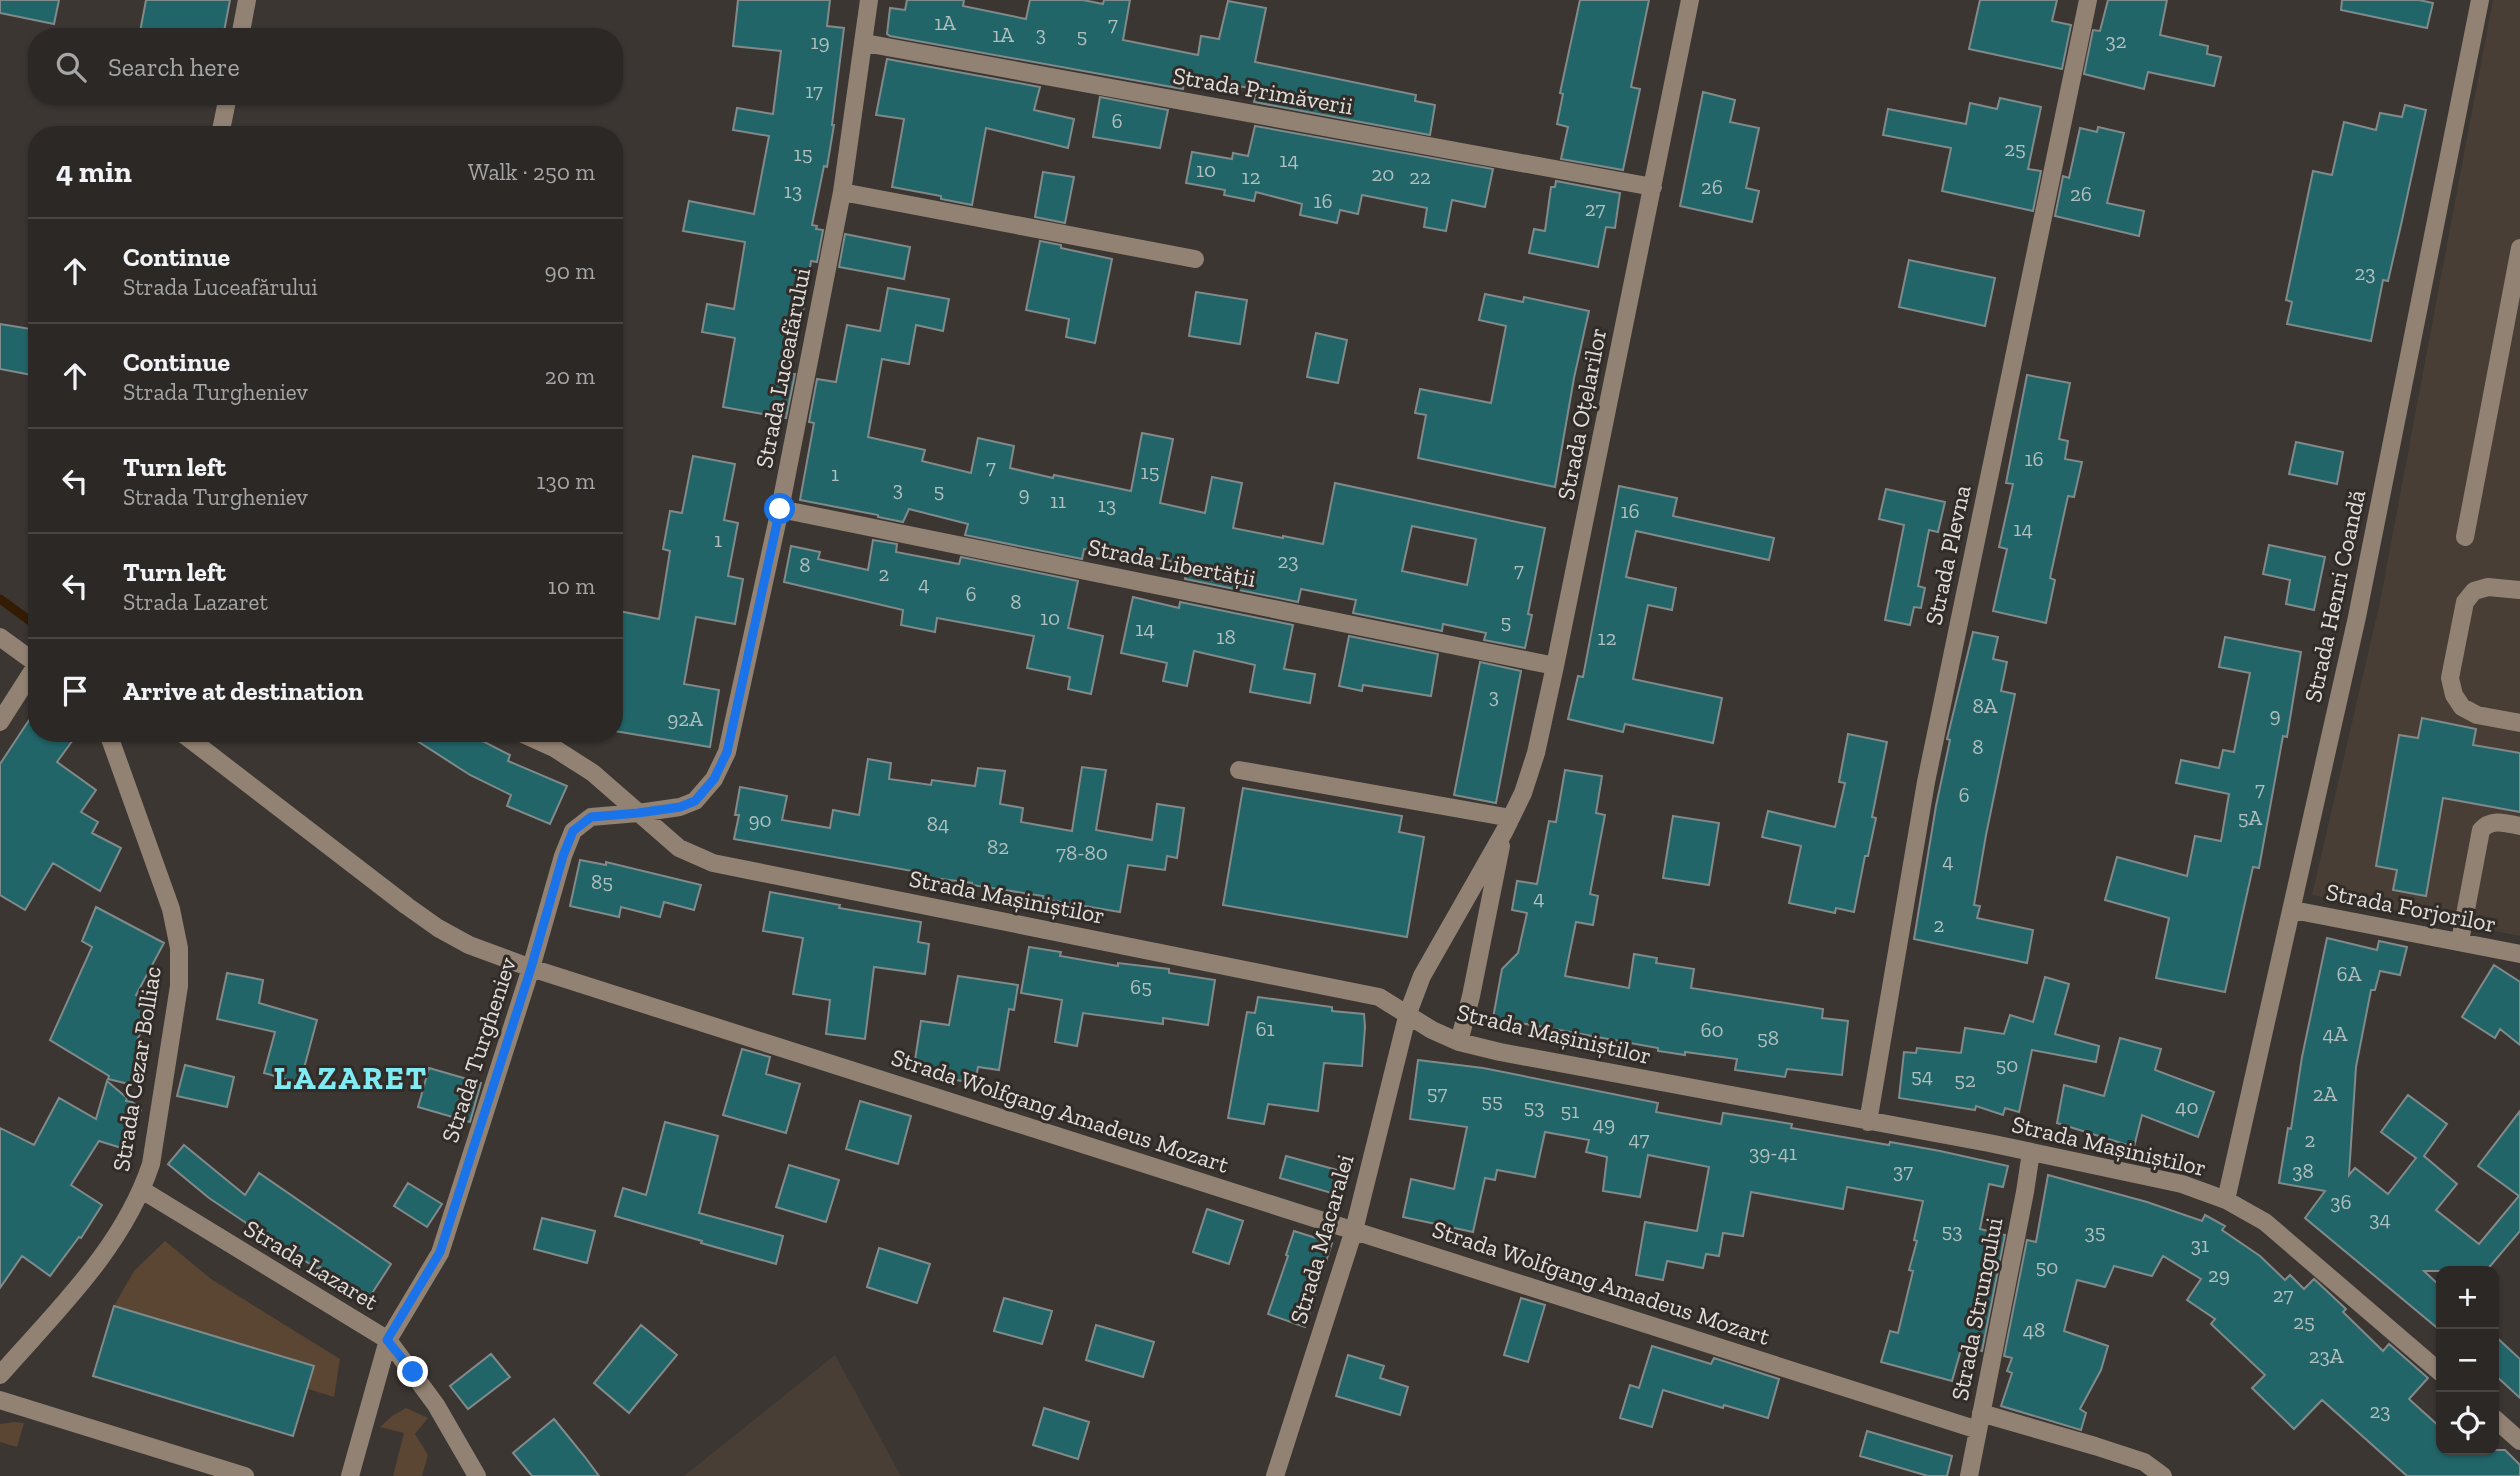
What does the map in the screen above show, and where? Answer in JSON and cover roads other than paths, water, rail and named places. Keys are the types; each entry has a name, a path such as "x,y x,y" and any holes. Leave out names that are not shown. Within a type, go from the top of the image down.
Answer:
{"street":[{"path":"242,28 247,0"},
{"name":"Strada Luceafărului","path":"638,813 680,807 695,801 714,779 727,752 780,509 842,192 869,0"},
{"name":"Strada Oțelarilor","path":"1408,1013 1422,976 1507,825 1530,775 1555,666 1690,0"},
{"name":"Strada Plevna","path":"1868,1122 1926,782 2088,0"},
{"name":"Strada Henri Coandă","path":"2226,1199 2357,617 2480,0"},
{"name":"Strada Primăverii","path":"864,43 1653,187"},
{"path":"222,126 226,105"},
{"path":"842,192 1195,259"},
{"path":"2465,537 2520,248"},
{"name":"Strada Libertății","path":"780,509 1555,666"},
{"path":"2520,590 2488,587 2474,591 2465,602 2450,678 2454,695 2462,706 2477,715 2520,723"},
{"path":"0,637 28,657"},
{"path":"0,722 28,678"},
{"name":"Strada Cezar Bolliac","path":"0,1375 95,1266 117,1236 142,1190 150,1164 178,986 179,948 171,909 111,742"},
{"name":"Strada Wolfgang Amadeus Mozart","path":"194,742 438,928 469,945 531,968 1354,1230 1979,1422 2095,1446 2144,1462 2163,1476"},
{"name":"Strada Mașiniștilor","path":"540,742 593,773 679,848 713,863 1379,997 1432,1030 1459,1042 2031,1152 2171,1181 2226,1199 2265,1222 2436,1369"},
{"path":"1239,770 1507,825"},
{"name":"Strada Turgheniev","path":"350,1476 387,1340 440,1252 573,831 591,817 638,813"},
{"path":"2460,941 2481,830 2487,824 2498,822 2520,826"},
{"name":"Strada Oțelarilor","path":"1459,1042 1507,825"},
{"name":"Strada Forjorilor","path":"2293,910 2520,954"},
{"name":"Strada Macaralei","path":"1275,1476 1354,1230 1408,1013"},
{"name":"Strada Strungului","path":"1969,1476 2031,1152"},
{"name":"Strada Lazaret","path":"142,1190 387,1340 436,1405 477,1476"},
{"path":"0,1401 246,1476"},
{"path":"2499,1422 2520,1441"}],"waterway":[{"path":"0,599 28,619"}],"district":[{"name":"LAZARET","path":"351,1078"}]}
